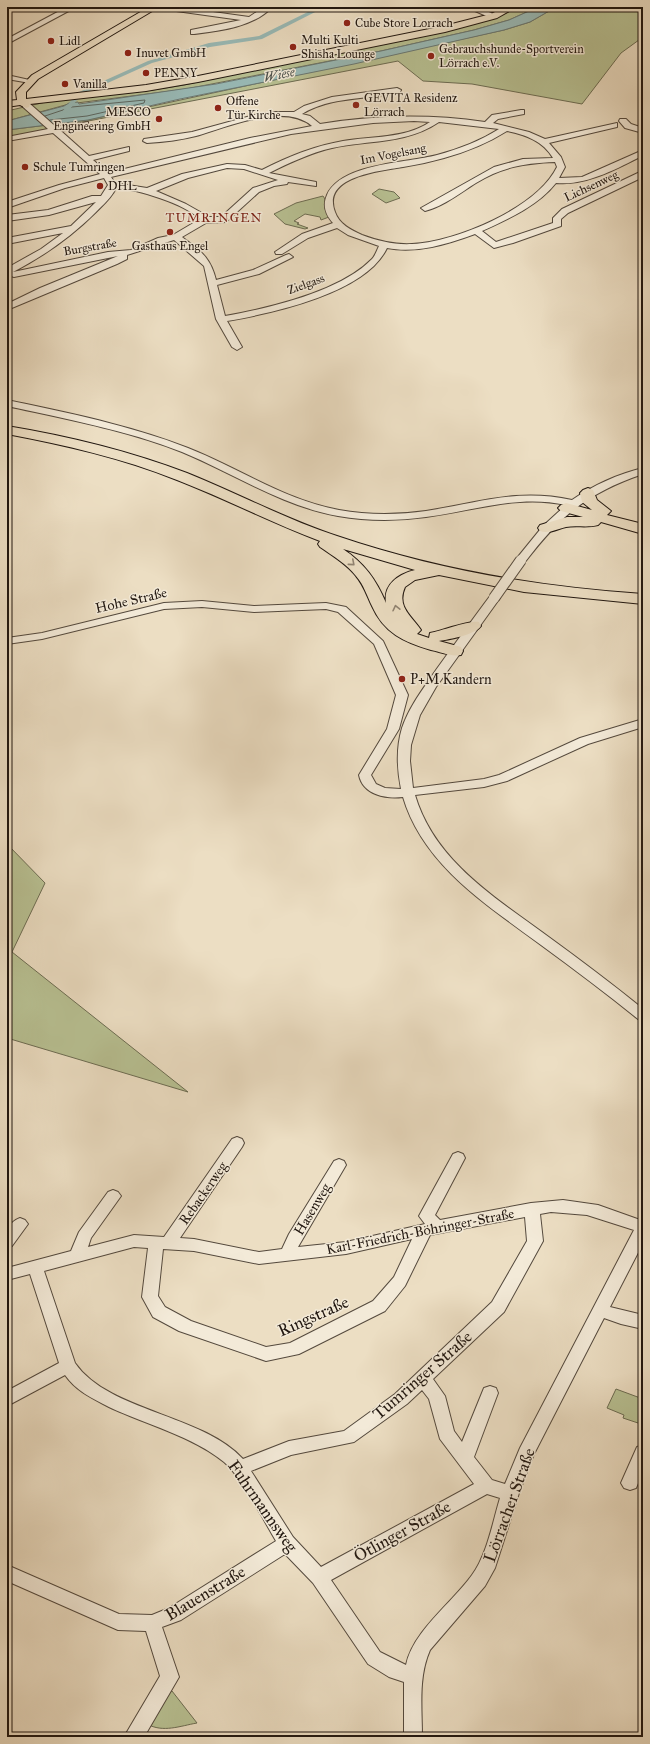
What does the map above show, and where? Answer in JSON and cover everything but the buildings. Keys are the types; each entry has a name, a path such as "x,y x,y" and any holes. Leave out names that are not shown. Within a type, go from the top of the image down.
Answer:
{"highway":[{"path":"7,423 63,433 140,453 190,471 317,525 418,557 514,576 573,584 643,590"},
{"path":"7,430 92,448 158,468 310,532 377,555 442,572 570,593 643,599"},
{"path":"588,493 590,502 602,511"},
{"path":"569,506 602,511 643,521"},
{"path":"569,506 622,524 643,529"},
{"path":"546,528 576,522 622,524"},
{"path":"310,532 353,564 365,576 374,591 384,616 396,630 412,638 455,651"},
{"path":"442,572 411,576 399,583 394,592 395,604 398,615 404,624 414,631 449,642 455,651"},
{"path":"436,637 459,632 473,626"}],"main road":[{"path":"25,99 23,90 46,71 153,7"},
{"path":"7,109 25,99 55,98 146,88 203,78 445,29 494,16 512,7"},
{"path":"7,104 35,95 55,98"}],"street":[{"path":"7,42 72,7"},
{"path":"162,7 249,19"},
{"path":"194,32 226,27 260,14 268,7"},
{"path":"470,7 494,16"},
{"path":"7,77 33,82"},
{"path":"296,114 307,107 324,102 381,94 397,90"},
{"path":"7,271 49,248 75,228 100,199 110,191 112,185 107,176 34,112 25,99"},
{"path":"487,124 495,117 521,112"},
{"path":"147,141 194,134 262,116 296,114 312,120 317,126"},
{"path":"263,172 291,158 332,146 416,133 429,127 437,120"},
{"path":"7,205 51,190 253,138 317,126 380,121 437,120 487,124 506,128 531,135 554,151 560,167 554,180 568,182 588,179 618,163 635,158 643,152"},
{"path":"623,121 628,126 643,131"},
{"path":"7,138 85,124"},
{"path":"543,142 614,125"},
{"name":"Im Vogelsang","path":"506,128 488,139 450,154 350,176 340,184 330,199 330,211 339,224 348,232 369,242 384,245 403,246 434,244 477,231 535,198 554,180"},
{"path":"86,159 126,149"},
{"path":"425,208 438,203 490,171 523,162 558,160"},
{"path":"148,191 185,176 217,167 245,167 263,172 272,177 313,184"},
{"name":"Lichsenweg","path":"477,231 494,245 512,241 536,230 558,224 556,222 557,218 565,211 643,174"},
{"path":"112,185 127,186 148,191 205,217 204,220 223,220 251,192 274,181 272,177"},
{"path":"267,185 302,181"},
{"path":"7,218 53,211 100,199"},
{"name":"Burgstraße","path":"7,277 34,269 108,255 133,252 162,240 176,237 204,220"},
{"path":"279,252 305,236 339,224"},
{"path":"7,241 75,228"},
{"path":"176,237 200,256 208,265 221,319 237,347"},
{"name":"Zielgass","path":"221,319 243,316 285,304 343,282 368,267 376,260 384,245"},
{"path":"7,307 14,306 44,290 91,272 133,252"},
{"path":"213,283 256,272 289,257"},
{"path":"7,403 165,442 281,496 311,507 338,513 383,516 424,514 503,498 526,497 569,506"},
{"path":"643,471 606,484 588,493 569,506 546,528 455,651 417,708 408,729 404,757 408,792 418,820 435,848 475,887 504,911 643,1016"},
{"name":"Hohe Straße","path":"7,641 42,636 164,606 202,604 254,609 335,607 342,609 378,643 402,695 393,729 383,747 368,768 365,775 365,782 370,787 385,793 408,792"},
{"path":"408,792 484,784 503,778 584,741 643,723"},
{"name":"Rebackerweg","path":"163,1242 237,1143"},
{"path":"430,1230 427,1216 458,1158"},
{"name":"Hasenweg","path":"287,1255 294,1238 339,1165"},
{"path":"78,1255 84,1236 114,1196"},
{"name":"Karl-Friedrich-Böhringer-Straße","path":"7,1274 134,1241 194,1245 259,1258 346,1248 531,1209 568,1205 612,1214 643,1227"},
{"name":"Tumringer Straße","path":"240,1468 288,1448 348,1437 401,1399 498,1307 534,1241 535,1230 531,1209"},
{"path":"7,1242 20,1224"},
{"name":"Lörracher Straße","path":"413,1737 413,1676 416,1661 424,1644 479,1580 489,1562 510,1493 526,1453 643,1227"},
{"name":"Ringstraße","path":"163,1242 150,1297 159,1312 185,1326 266,1354 293,1349 379,1306 390,1297 398,1286 430,1230"},
{"name":"Fuhrmannsweg","path":"35,1267 68,1366 77,1379 91,1390 128,1408 193,1435 230,1457 240,1468 287,1542 319,1577 374,1658 396,1671 413,1676"},
{"path":"599,1310 621,1318 643,1322"},
{"path":"7,1399 68,1366"},
{"path":"423,1379 437,1396 446,1434 486,1486 510,1493"},
{"path":"465,1457 490,1393"},
{"path":"630,1483 643,1452"},
{"name":"Ötlinger Straße","path":"319,1577 486,1486"},
{"name":"Blauenstraße","path":"7,1573 118,1622 152,1623 175,1614 287,1542"},
{"path":"133,1737 170,1677 152,1623"}],"green space":[{"path":"521,7 538,7 509,20 474,30 381,51 186,89 69,104 7,121 7,111 50,101 153,90 184,85 491,19"},
{"path":"556,7 643,7 643,37 621,53 582,104 472,84 423,81 398,61 47,129 7,139 7,130 88,120 504,30 530,22"},
{"path":"379,189 394,192 400,198 386,203 372,194"},
{"path":"323,196 325,199 325,208 329,217 321,220 320,217 305,214 294,221 299,223 297,224 308,228 305,229 285,224 274,214 296,203"},
{"path":"7,844 45,883 12,952 188,1092 7,1038"},
{"path":"616,1389 643,1399 643,1420 641,1424 623,1418 624,1415 607,1408"},
{"path":"172,1691 197,1723 165,1728 153,1727 147,1724 165,1694"}],"water":[{"name":"Wiese","path":"538,7 556,7 530,22 504,30 354,64 180,99 88,120 7,130 7,121 64,106 69,103 78,102 79,104 216,84 381,51 474,30 509,20"}],"waterway":[{"path":"65,112 79,94 150,62 209,45 260,38 322,7"}],"place":[{"name":"Cube Store Lorrach","path":"347,23"},
{"name":"Lidl","path":"51,41"},
{"name":"Multi Kulti Shisha Lounge","path":"293,47"},
{"name":"Inuvet GmbH","path":"128,53"},
{"name":"Gebrauchshunde-Sportverein Lörrach e.V.","path":"431,56"},
{"name":"PENNY","path":"146,73"},
{"name":"Vanilla","path":"65,84"},
{"name":"GEVITA Residenz Lörrach","path":"356,105"},
{"name":"Offene Tür Kirche","path":"218,108"},
{"name":"MESCO Engineering GmbH","path":"159,119"},
{"name":"Schule Tumringen","path":"25,167"},
{"name":"DHL","path":"100,186"},
{"name":"Gasthaus Engel","path":"170,232"},
{"name":"P+M Kandern","path":"402,679"}],"district":[{"name":"TUMRINGEN","path":"214,217"}]}
